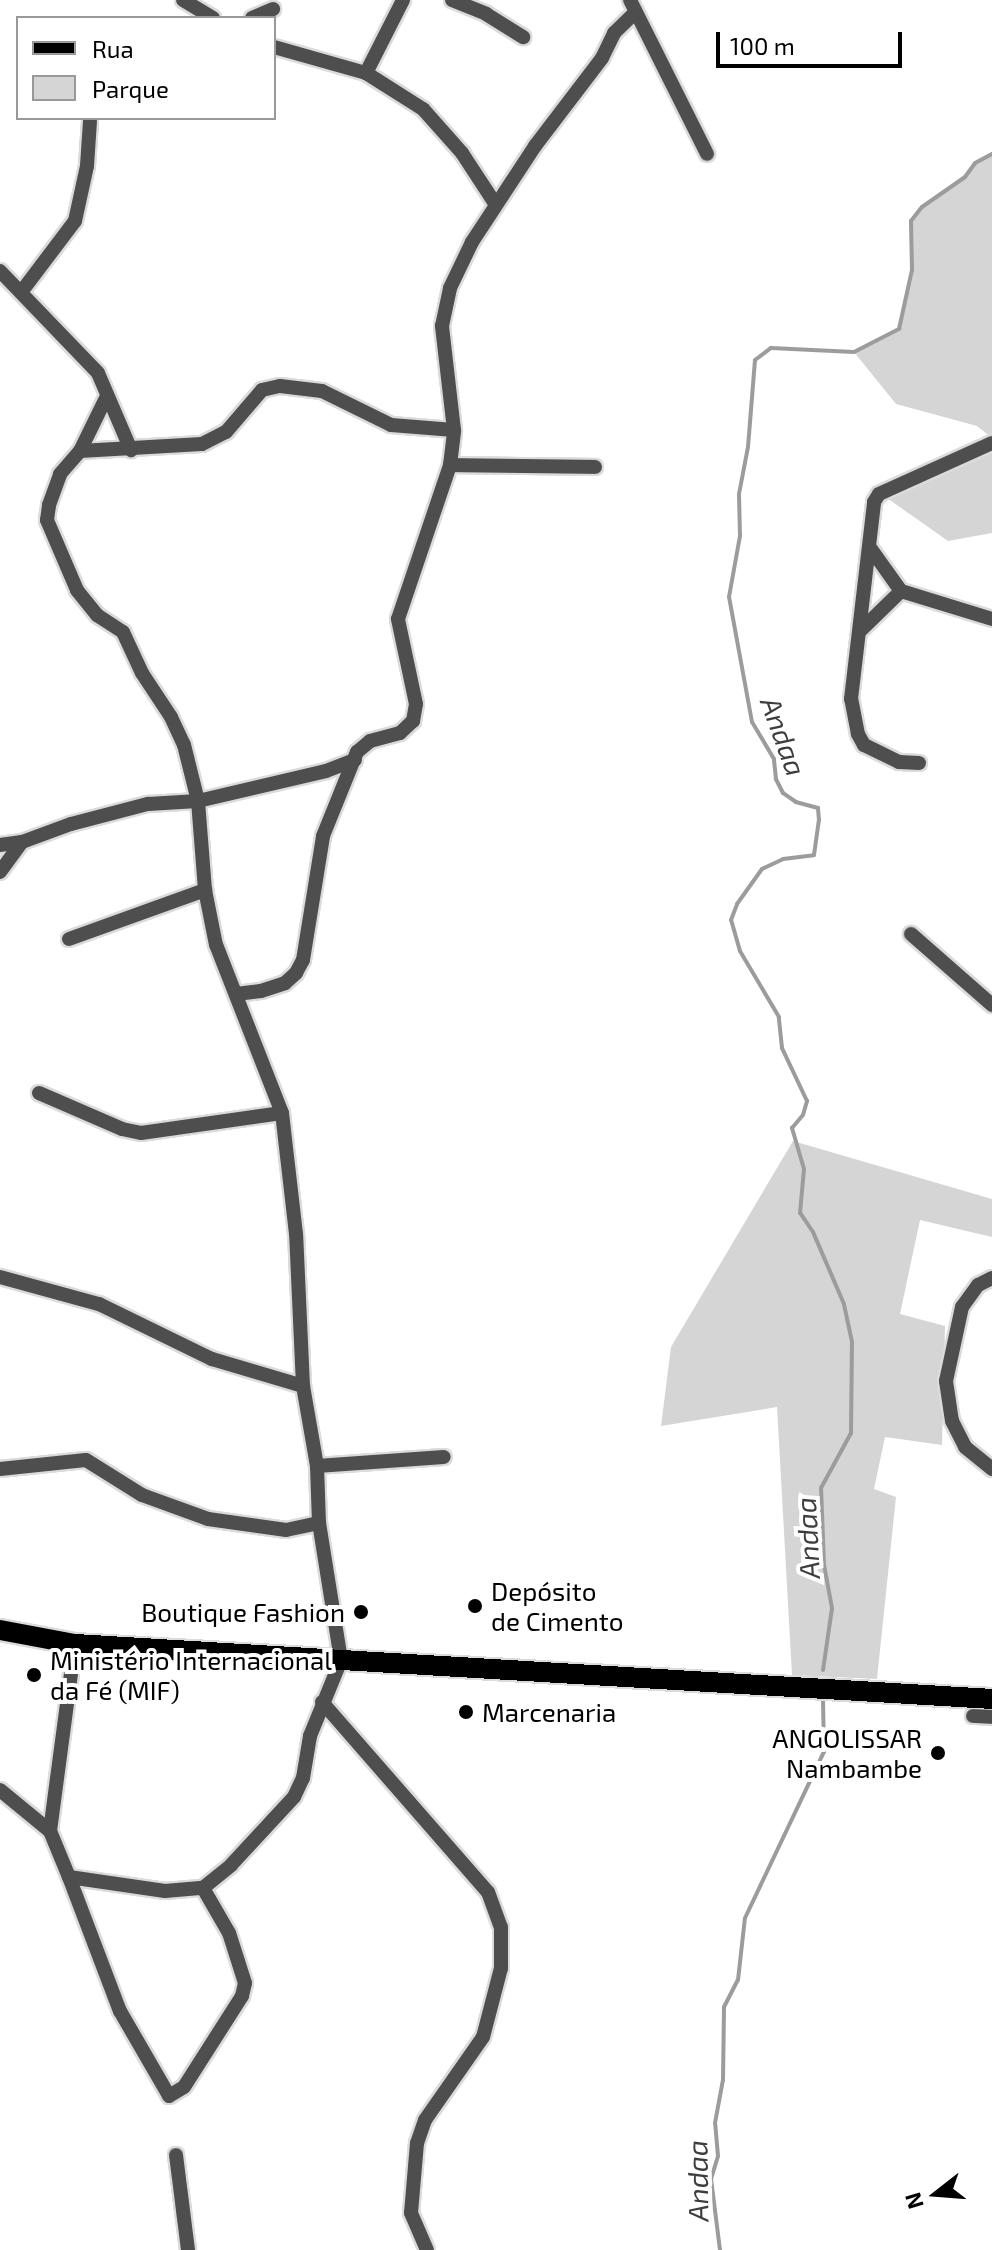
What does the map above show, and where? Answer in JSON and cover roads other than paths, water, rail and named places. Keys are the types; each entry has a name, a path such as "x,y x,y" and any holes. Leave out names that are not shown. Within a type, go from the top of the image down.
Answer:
{"main road":[{"path":"0,1630 75,1644 992,1699"}],"street":[{"path":"183,0 210,16"},
{"path":"366,73 403,0"},
{"path":"452,0 486,14 523,37"},
{"path":"236,994 261,991 285,983 296,973 303,960 323,836 360,747 400,733 413,721 416,704 398,619 450,465 454,430 446,369 444,303 472,242 535,146 602,58 632,7 707,154"},
{"path":"276,48 366,73 423,109 462,153 496,205"},
{"path":"22,291 75,221 87,166 90,121"},
{"path":"0,271 98,373 131,450"},
{"path":"80,451 202,444 226,432 262,390 280,386 322,391 391,425 454,430"},
{"path":"69,1877 165,1891 203,1888 231,1865 294,1797 303,1778 310,1736 341,1660 319,1523 317,1466 303,1386 296,1234 282,1113 216,945 205,890 198,801 184,745 171,717 146,680 123,632 97,615 77,590 47,520 60,474 80,451 107,396"},
{"path":"919,763 899,762 874,752 858,734 851,699 861,630 860,596 871,549 874,502 879,494 992,443"},
{"path":"450,465 595,467"},
{"path":"871,549 901,591 992,619"},
{"path":"861,630 901,591"},
{"path":"0,845 22,842 71,824 148,804 198,801 326,771 355,760"},
{"path":"0,872 22,842"},
{"path":"69,939 205,890"},
{"path":"911,934 992,1005"},
{"path":"39,1093 122,1129 141,1133 282,1113"},
{"path":"0,1277 99,1304 212,1359 303,1386"},
{"path":"992,1278 978,1285 962,1307 946,1381 952,1421 965,1447 992,1469"},
{"path":"317,1466 444,1457"},
{"path":"0,1469 86,1460 142,1495 208,1519 286,1530 319,1523"},
{"path":"50,1831 75,1644"},
{"path":"322,1702 488,1892 501,1927 501,1968 483,2037 425,2120 417,2143 411,2213 427,2250"},
{"path":"973,1716 992,1717"},
{"path":"0,1790 50,1831 120,2011 169,2096 184,2087 242,1996 245,1983 229,1933 203,1888"},
{"path":"176,2155 188,2250"}],"waterway":[{"name":"Andaa","path":"823,1670 832,1608 824,1565 821,1488 851,1433 852,1342 844,1304 813,1232 800,1213 804,1169 792,1128 803,1115 807,1101 782,1048 779,1017 740,951 731,920 737,904 762,869 783,859 814,855 819,820 818,808 796,802 783,793 776,779 774,759 752,722 729,597 740,536 739,494 748,447 755,360 771,348 854,352 899,329 912,270 911,221 922,207 965,177 975,163 992,154"},
{"name":"Andaa","path":"720,2250 711,2179 718,2156 715,2123 723,2080 724,2007 738,1980 745,1918 824,1752 823,1700"}],"place":[{"name":"Depósito de Cimento","path":"475,1606"},
{"name":"Boutique Fashion","path":"361,1612"},
{"name":"Ministério Internacional da Fé (MIF)","path":"34,1675"},
{"name":"Marcenaria","path":"466,1712"},
{"name":"ANGOLISSAR Nambambe","path":"938,1753"}]}
